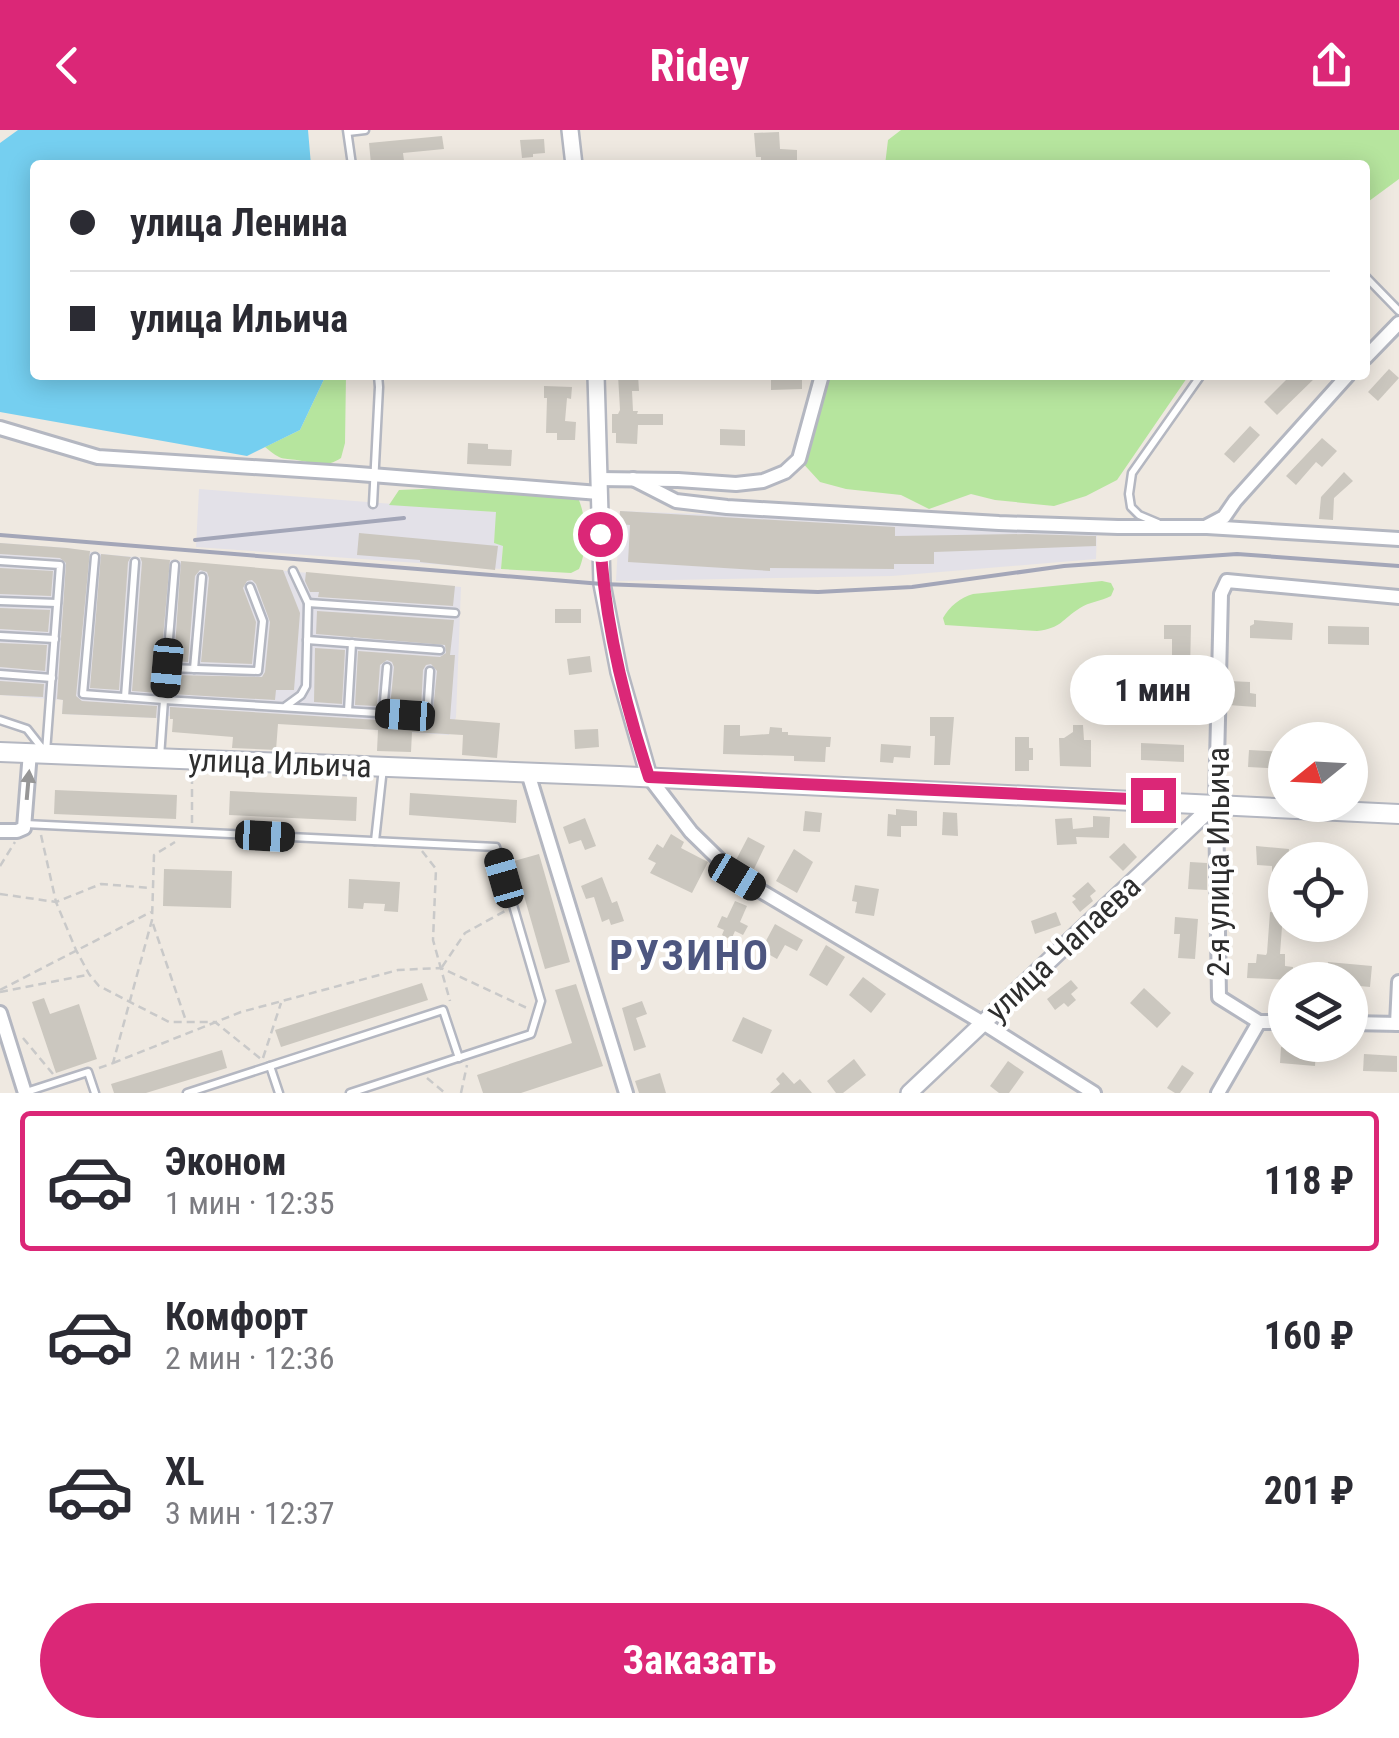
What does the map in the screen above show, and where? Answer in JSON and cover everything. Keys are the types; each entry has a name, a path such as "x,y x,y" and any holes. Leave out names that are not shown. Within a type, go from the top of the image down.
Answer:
{"main road":[{"name":"улица Ильича","path":"0,752 649,777 1399,814"}],"street":[{"path":"570,130 573,160"},
{"path":"1370,353 1399,324"},
{"path":"596,380 602,584 619,672 649,777 691,832 737,877 1094,1093"},
{"path":"0,428 98,457 598,486 633,479 736,484 763,482 785,472 799,459 821,380"},
{"path":"1207,526 1224,517 1344,380"},
{"path":"633,479 676,501 727,507 982,522 1207,526 1399,539"},
{"name":"2-я улица Ильича","path":"1258,1022 1219,997 1216,803 1221,594 1227,581 1399,597"},
{"path":"0,831 17,831 28,823 38,753"},
{"path":"528,773 626,1093"},
{"name":"улица Чапаева","path":"909,1093 1216,803"},
{"path":"1368,1024 1398,1024 1399,982"},
{"path":"2,1018 25,1093"},
{"path":"1218,1093 1258,1022 1268,1022"}],"lane":[{"path":"351,160 347,131 365,130"},
{"path":"1370,281 1399,311"},
{"path":"373,504 378,380"},
{"path":"1169,527 1139,515 1131,507 1132,474 1197,380"},
{"path":"600,530 618,532"},
{"path":"95,557 83,694 427,716 430,671"},
{"path":"0,562 60,565 52,678 38,753"},
{"path":"125,697 135,562"},
{"path":"160,758 175,565"},
{"path":"285,707 306,686 308,603 293,571"},
{"path":"194,668 202,577"},
{"path":"167,668 258,671 264,621 250,587"},
{"path":"0,601 58,604"},
{"path":"308,603 455,612"},
{"path":"0,636 55,640"},
{"path":"307,640 440,650"},
{"path":"348,711 352,643"},
{"path":"383,713 387,666"},
{"path":"0,674 52,678"},
{"path":"0,720 27,729 38,753"},
{"path":"375,841 383,768"},
{"path":"28,823 496,847 541,1001 531,1034 350,1093"},
{"path":"188,1093 443,1010 459,1058"},
{"path":"270,1066 278,1093"},
{"path":"25,1093 88,1072 95,1093"}],"path":[{"path":"112,1063 152,920 154,855 192,832 192,760"},
{"path":"0,866 28,823"},
{"path":"28,823 76,950 99,986 169,1022 216,1022 270,1066"},
{"path":"416,843 436,869 433,940 450,1000 443,1010"},
{"path":"0,894 56,902 102,884 153,888"},
{"path":"441,968 464,933 514,908"},
{"path":"0,991 152,911"},
{"path":"152,920 186,1022"},
{"path":"88,1072 241,1012 398,970 441,968 537,1014"},
{"path":"0,991 89,974"},
{"path":"263,1060 281,1002"},
{"path":"2,1018 28,1042 49,1072 62,1080"},
{"path":"461,1093 469,1054"},
{"path":"419,1071 445,1093"}],"shaded area":[{"path":"199,489 497,512 494,543 503,545 501,569 196,547"},
{"path":"620,511 1097,530 1096,559 892,576 616,581"},
{"path":"0,543 461,587 456,717 449,735 169,716 62,714 63,700 0,695"}],"green space":[{"path":"901,130 1399,130 1399,179 1370,200 1370,160 886,160 888,140"},
{"path":"324,380 346,380 345,443 341,458 322,464 282,458 265,447 300,430"},
{"path":"821,380 1186,380 1117,480 1054,506 971,494 929,509 901,495 820,482 799,459"},
{"path":"447,488 577,496 585,532 579,569 571,573 501,569 503,546 494,543 496,512 389,505 399,490"},
{"path":"1111,583 1111,596 1084,606 1045,630 945,625 943,618 956,603 973,594"}],"water":[{"path":"18,130 308,130 311,160 30,160 30,380 324,380 300,430 247,456 0,412 0,143"}],"building":[{"path":"779,132 780,149 797,150 797,160 756,157 754,133"},
{"path":"442,136 444,149 403,153 404,160 371,160 369,143"},
{"path":"544,139 545,153 522,158 520,140"},
{"path":"1389,369 1399,378 1378,401 1368,392"},
{"path":"618,380 638,380 639,391 632,391 633,411 663,414 663,425 638,425 637,444 616,443 612,414 620,410"},
{"path":"771,380 802,380 802,389 771,390"},
{"path":"1286,380 1313,380 1277,415 1264,402"},
{"path":"544,386 572,387 565,421 576,422 575,440 557,440 557,433 546,433"},
{"path":"1250,426 1260,435 1234,463 1224,454"},
{"path":"720,429 745,430 745,446 720,445"},
{"path":"1322,438 1337,451 1322,467 1316,462 1296,485 1286,476"},
{"path":"468,443 512,450 511,466 467,464"},
{"path":"1344,472 1353,481 1334,498 1333,520 1319,519 1321,497"},
{"path":"620,511 895,527 895,536 1096,536 1096,546 934,552 934,564 894,564 894,569 770,571 628,562 630,525 619,524"},
{"path":"359,533 498,546 495,570 357,555"},
{"path":"0,543 90,551 76,696 82,701 157,706 156,718 62,714 63,700 57,699 66,563 60,558 0,554"},
{"path":"101,554 131,557 119,690 90,688"},
{"path":"140,557 170,560 158,693 132,691"},
{"path":"181,561 283,570 300,613 294,690 276,690 275,700 171,694 173,675 262,677 270,622 256,584 247,581 243,588 256,622 252,664 201,662 209,578 207,572 200,570 195,576 188,662 174,661"},
{"path":"0,568 53,571 51,596 0,594"},
{"path":"306,572 455,586 453,606 318,597 319,592 310,592"},
{"path":"0,608 50,610 48,632 0,629"},
{"path":"555,609 581,609 581,623 555,623"},
{"path":"317,611 454,620 450,719 500,723 497,758 462,755 463,735 412,732 411,752 377,751 378,730 278,724 276,750 232,748 233,737 172,732 170,707 432,721 437,671 431,664 423,670 421,709 390,707 394,667 387,660 380,665 377,706 355,705 358,651 440,657 446,653 445,645 316,634"},
{"path":"1254,620 1293,623 1292,640 1250,638"},
{"path":"1164,625 1191,625 1190,672 1172,671 1172,639 1164,639"},
{"path":"1328,626 1369,627 1369,645 1328,644"},
{"path":"0,643 47,645 45,671 0,667"},
{"path":"315,648 345,650 342,704 314,702"},
{"path":"590,656 592,672 569,675 567,659"},
{"path":"0,681 44,684 43,697 0,695"},
{"path":"1229,681 1250,682 1250,693 1256,694 1256,707 1228,705"},
{"path":"930,717 954,717 950,765 934,765 935,736 930,736"},
{"path":"724,725 740,725 740,736 769,734 770,727 782,728 788,735 831,737 830,747 826,747 825,762 794,761 794,756 723,754"},
{"path":"1073,725 1083,725 1084,740 1091,740 1091,767 1060,766 1059,738 1073,732"},
{"path":"598,729 599,747 575,749 574,730"},
{"path":"1015,737 1029,737 1033,760 1029,760 1029,771 1015,771"},
{"path":"1141,743 1184,745 1184,762 1141,760"},
{"path":"881,744 911,746 910,758 894,757 893,763 880,762"},
{"path":"1249,750 1268,751 1268,768 1248,767"},
{"path":"55,790 177,795 176,819 54,814"},
{"path":"230,791 357,797 356,821 229,815"},
{"path":"410,793 517,800 516,823 409,815"},
{"path":"896,809 917,811 917,826 901,826 901,837 887,836 888,814 896,815"},
{"path":"805,811 822,813 820,832 803,831"},
{"path":"943,812 957,813 958,836 942,835"},
{"path":"1093,816 1110,817 1109,838 1076,837 1077,844 1057,845 1055,819 1072,818 1073,829 1093,827"},
{"path":"585,818 596,846 585,850 581,840 569,844 563,827"},
{"path":"671,834 684,842 681,848 708,862 692,893 650,873 656,863 648,859 657,844 663,848"},
{"path":"748,837 765,846 754,869 736,860"},
{"path":"1124,843 1137,857 1123,871 1109,857"},
{"path":"1256,846 1268,847 1268,866 1257,865"},
{"path":"794,849 813,862 797,893 776,881"},
{"path":"539,854 570,962 545,969 514,861"},
{"path":"1190,862 1207,863 1207,890 1188,889"},
{"path":"164,869 232,871 231,908 163,906"},
{"path":"602,877 624,921 611,925 609,919 602,922 594,897 586,899 581,886"},
{"path":"349,879 400,882 398,912 384,911 385,904 364,903 363,909 348,908"},
{"path":"1088,882 1096,891 1090,896 1093,901 1080,912 1072,896"},
{"path":"855,885 879,889 874,916 855,913"},
{"path":"735,901 747,906 740,922 748,926 743,935 735,931 731,940 717,927 722,916 727,918"},
{"path":"1056,912 1061,925 1035,934 1031,921"},
{"path":"1175,917 1198,919 1195,959 1178,958 1180,934 1174,934"},
{"path":"775,924 803,940 797,951 785,945 777,959 761,950"},
{"path":"1268,939 1281,942 1280,954 1285,954 1285,962 1268,962 1268,979 1247,978 1248,963 1256,963 1257,954 1267,953"},
{"path":"826,945 845,957 827,986 809,975"},
{"path":"1368,966 1372,966 1368,987"},
{"path":"863,977 886,994 871,1013 849,995"},
{"path":"1071,980 1078,988 1071,994 1076,1000 1055,1010 1047,999"},
{"path":"422,983 428,1000 281,1047 275,1030"},
{"path":"576,984 603,1066 521,1093 483,1093 477,1075 572,1043 555,990"},
{"path":"1144,988 1171,1013 1157,1028 1130,1003"},
{"path":"44,998 50,1014 79,1004 97,1059 56,1073 32,1002"},
{"path":"642,1001 647,1014 636,1018 646,1047 634,1051 622,1008"},
{"path":"743,1017 772,1030 762,1054 732,1041"},
{"path":"222,1050 227,1068 146,1093 114,1093 111,1084"},
{"path":"1368,1054 1397,1056 1397,1072 1363,1071"},
{"path":"854,1059 866,1075 843,1093 836,1093 827,1081"},
{"path":"1008,1061 1024,1072 1009,1093 999,1093 990,1086"},
{"path":"1280,1062 1315,1062 1315,1066"},
{"path":"1182,1065 1194,1073 1180,1093 1175,1093 1167,1088"},
{"path":"783,1072 794,1084 800,1079 812,1093 770,1093 780,1084 776,1079"},
{"path":"660,1073 666,1093 639,1093 635,1081"}],"railway":[{"path":"195,540 404,518"},
{"path":"0,535 602,584 818,592 912,587 1064,566 1237,554 1399,566"}],"district":[{"name":"РУЗИНО","path":"690,955"}],"route":[{"path":"600,534 602,584 619,672 649,777 1153,800"}]}
